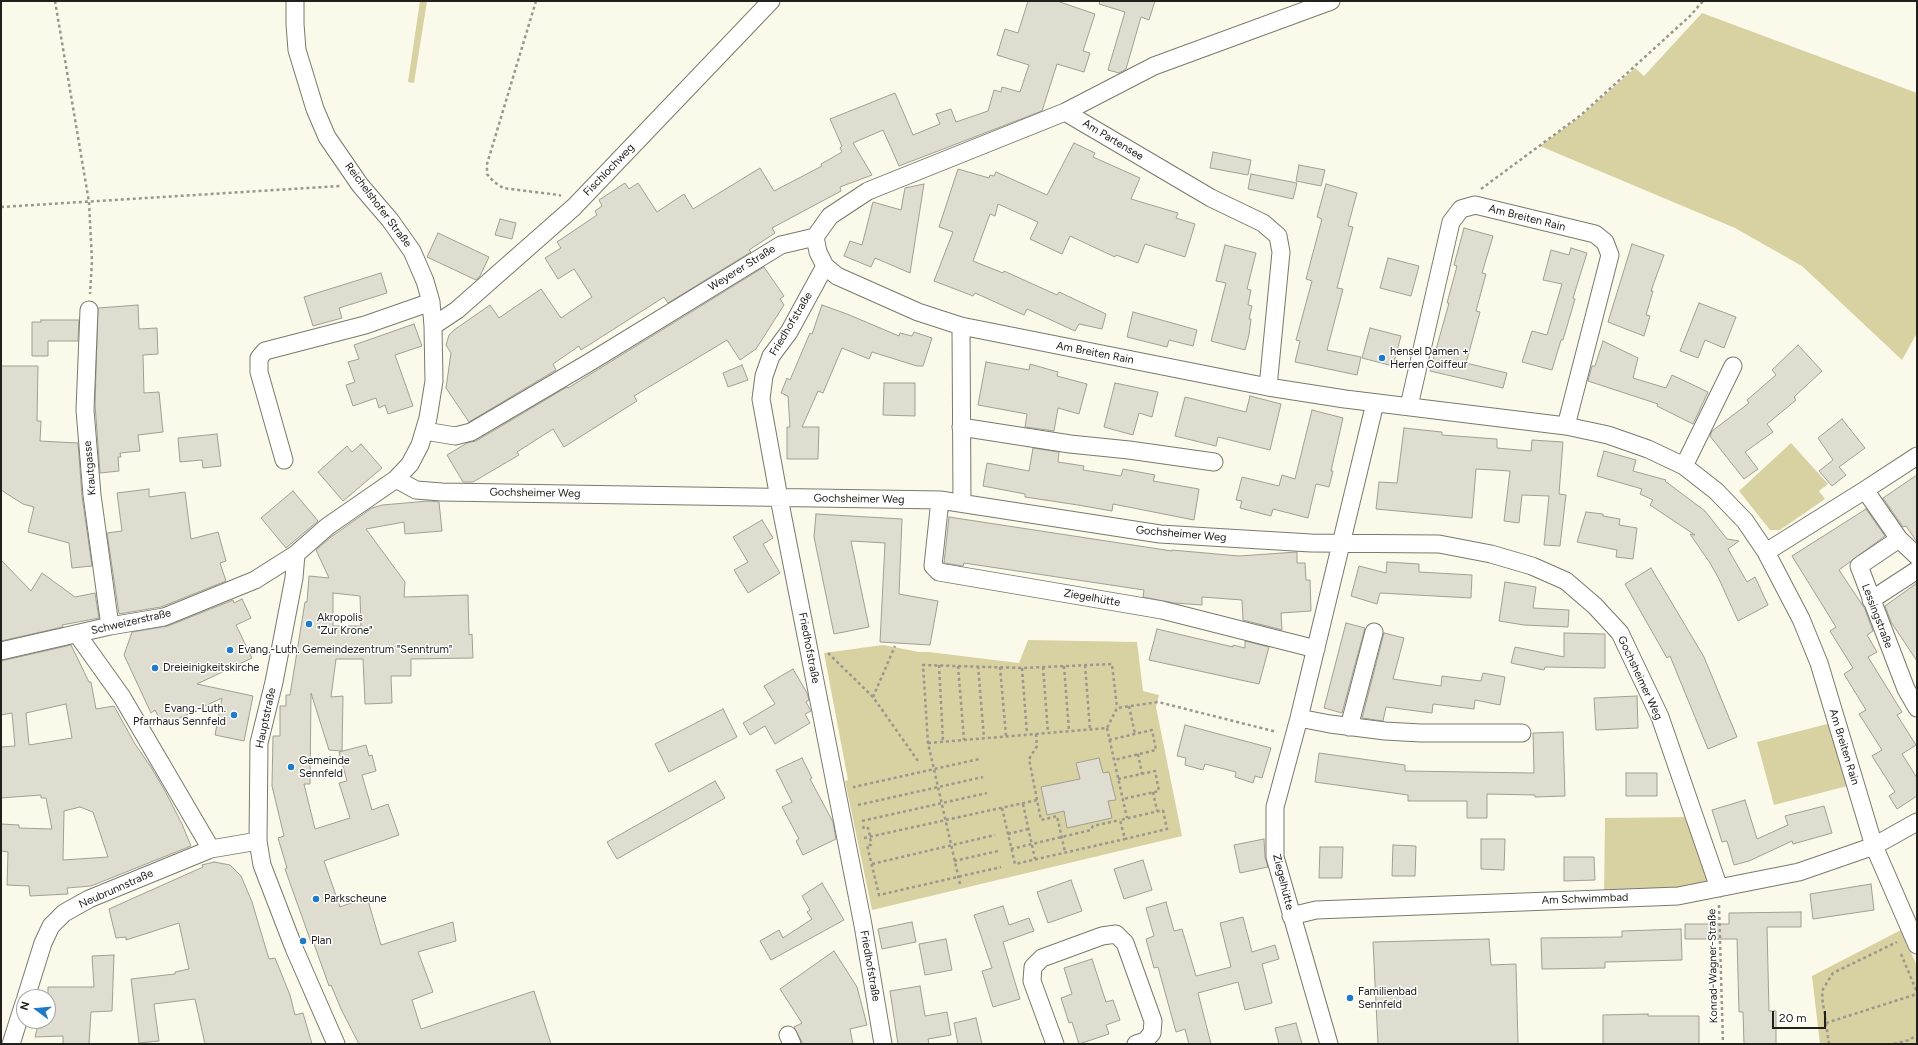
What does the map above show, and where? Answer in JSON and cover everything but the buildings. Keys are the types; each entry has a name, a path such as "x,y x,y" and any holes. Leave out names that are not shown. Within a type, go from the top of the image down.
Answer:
{"street":[{"name":"Reichelshofer Straße","path":"295,1 297,50 315,108 327,137 360,185 390,220 412,251 425,281 430,302 433,326 434,381 425,431 420,445 410,464 396,479"},
{"name":"Fischlochweg","path":"433,326 458,310 574,207 772,1"},
{"name":"Am Partensee","path":"1065,112 1154,66 1331,1"},
{"name":"Am Partensee","path":"1065,112 1211,198 1263,223 1278,236 1281,259 1268,387"},
{"path":"825,266 818,252 815,237 830,216 868,191 1065,112"},
{"name":"Am Breiten Rain","path":"1409,406 1451,222 1461,209 1475,205 1595,234 1605,242 1610,255 1566,426"},
{"name":"Weyerer Straße","path":"425,431 455,436 471,432 590,362 781,245 815,237"},
{"name":"Am Breiten Rain","path":"825,266 837,276 911,309 961,326 1268,387 1375,403 1566,426 1608,434 1648,449 1684,466 1716,491 1745,521 1766,552 1801,619 1819,663 1874,846 1915,940"},
{"name":"Friedhofstraße","path":"825,266 789,332 771,356 764,376 762,400 779,498 863,925 883,1044"},
{"path":"284,460 259,372 258,358 265,351 365,325 430,302"},
{"name":"Krautgasse","path":"89,310 85,410 92,495 110,626"},
{"path":"961,326 962,503"},
{"path":"1684,466 1734,366"},
{"name":"Ziegelhütte","path":"1329,1044 1275,857 1275,808 1300,718 1375,403"},
{"path":"961,427 1070,444 1129,450 1214,462"},
{"path":"1766,552 1917,456"},
{"path":"296,554 328,526 396,479"},
{"name":"Gochsheimer Weg","path":"396,479 416,490 442,492 940,500 1160,534 1342,543 1439,544 1491,554 1532,566 1566,581 1595,606 1620,634 1660,717 1719,888"},
{"path":"1865,490 1899,539 1917,556"},
{"name":"Ziegelhütte","path":"940,500 933,566 938,572 1162,610 1316,649"},
{"name":"Lessingstraße","path":"1899,539 1859,566 1906,689 1917,708"},
{"name":"Schweizerstraße","path":"1,651 110,626 164,617 255,580 296,554"},
{"name":"Hauptstraße","path":"296,554 294,578 277,667 259,743 258,841 262,865 294,948 336,1044"},
{"path":"1871,600 1917,570"},
{"path":"1349,727 1374,632"},
{"path":"77,634 122,697 211,849"},
{"path":"1300,718 1349,727 1421,733 1522,733"},
{"name":"Am Schwimmbad","path":"1292,916 1316,910 1678,896 1799,872 1874,846 1917,822"},
{"name":"Neubrunnstraße","path":"29,989 44,943 52,926 64,914 89,899 211,849 258,841"},
{"path":"1055,1044 1032,981 1033,967 1042,958 1102,936 1116,934 1125,943 1153,1021 1152,1033 1145,1041 1136,1044"},
{"path":"11,1044 16,1028"}],"path":[{"path":"55,1 89,202 92,261 89,310"},
{"path":"536,1 487,164 487,174 493,181 503,188 559,195 574,207"},
{"path":"1475,205 1478,192 1581,115 1690,16 1703,1"},
{"path":"1,207 360,185"},
{"path":"873,697 895,646"},
{"path":"825,650 873,697 918,761"},
{"path":"960,884 928,743 923,665 1022,668 1112,664 1117,708 1107,728 1127,818"},
{"path":"939,665 943,741"},
{"path":"1085,665 1090,729"},
{"path":"958,666 964,740"},
{"path":"978,666 984,738"},
{"path":"1064,666 1069,731"},
{"path":"1000,667 1006,736"},
{"path":"1043,667 1048,732"},
{"path":"1022,668 1027,734"},
{"path":"1117,708 1158,702 1295,737"},
{"path":"1129,706 1135,734"},
{"path":"928,743 1107,728"},
{"path":"1109,740 1152,730 1156,750 1114,760"},
{"path":"1036,734 1037,746 1029,759 1041,820 1057,816 1065,852"},
{"path":"1138,754 1142,774"},
{"path":"856,793 854,787 979,759"},
{"path":"1118,779 1155,771 1159,790 1123,799"},
{"path":"858,805 983,777"},
{"path":"1153,792 1157,812"},
{"path":"862,821 987,793"},
{"path":"857,799 859,810"},
{"path":"868,837 1037,800"},
{"path":"1023,804 1036,859"},
{"path":"1002,808 1011,849 1015,864 1167,829 1163,810 1093,826 1090,830 1011,849"},
{"path":"861,816 864,829 868,828 868,837 871,844 867,845 879,895 1001,868"},
{"path":"1120,820 1125,839"},
{"path":"1008,834 1028,829"},
{"path":"872,864 995,835"},
{"path":"954,862 998,851"},
{"name":"Konrad-Wagner-Straße","path":"1719,888 1723,1044"},
{"path":"1829,1044 1823,989 1833,973 1896,943 1915,940"},
{"path":"1826,1023 1917,993 1896,943"},
{"path":"1894,1044 1908,1040 1917,1035"}],"shaded area":[{"path":"420,1 427,1 414,83 408,82"},
{"path":"1702,13 1917,93 1917,333 1902,360 1802,266 1735,228 1540,146 1581,116 1635,68 1644,76"},
{"path":"1791,443 1828,484 1819,491 1825,499 1780,530 1770,530 1739,491"},
{"path":"1028,640 1137,642 1143,691 1159,695 1156,707 1182,836 872,910 845,781 848,780 824,653 883,645 919,652 1019,663"},
{"path":"1835,722 1851,785 1774,805 1757,742"},
{"path":"1692,817 1716,887 1604,898 1605,818"},
{"path":"1901,930 1917,966 1917,1044 1820,1044 1812,976"}],"place":[{"name":"hensel Damen + Herren Coiffeur","path":"1382,358"},
{"name":"Akropolis \"Zur Krone\"","path":"309,624"},
{"name":"Evang.-Luth. Gemeindezentrum \"Senntrum\"","path":"230,650"},
{"name":"Dreieinigkeitskirche","path":"155,668"},
{"name":"Evang.-Luth. Pfarrhaus Sennfeld","path":"234,715"},
{"name":"Gemeinde Sennfeld","path":"291,767"},
{"name":"Parkscheune","path":"316,899"},
{"name":"Plan","path":"303,941"},
{"name":"Familienbad Sennfeld","path":"1350,998"}]}
